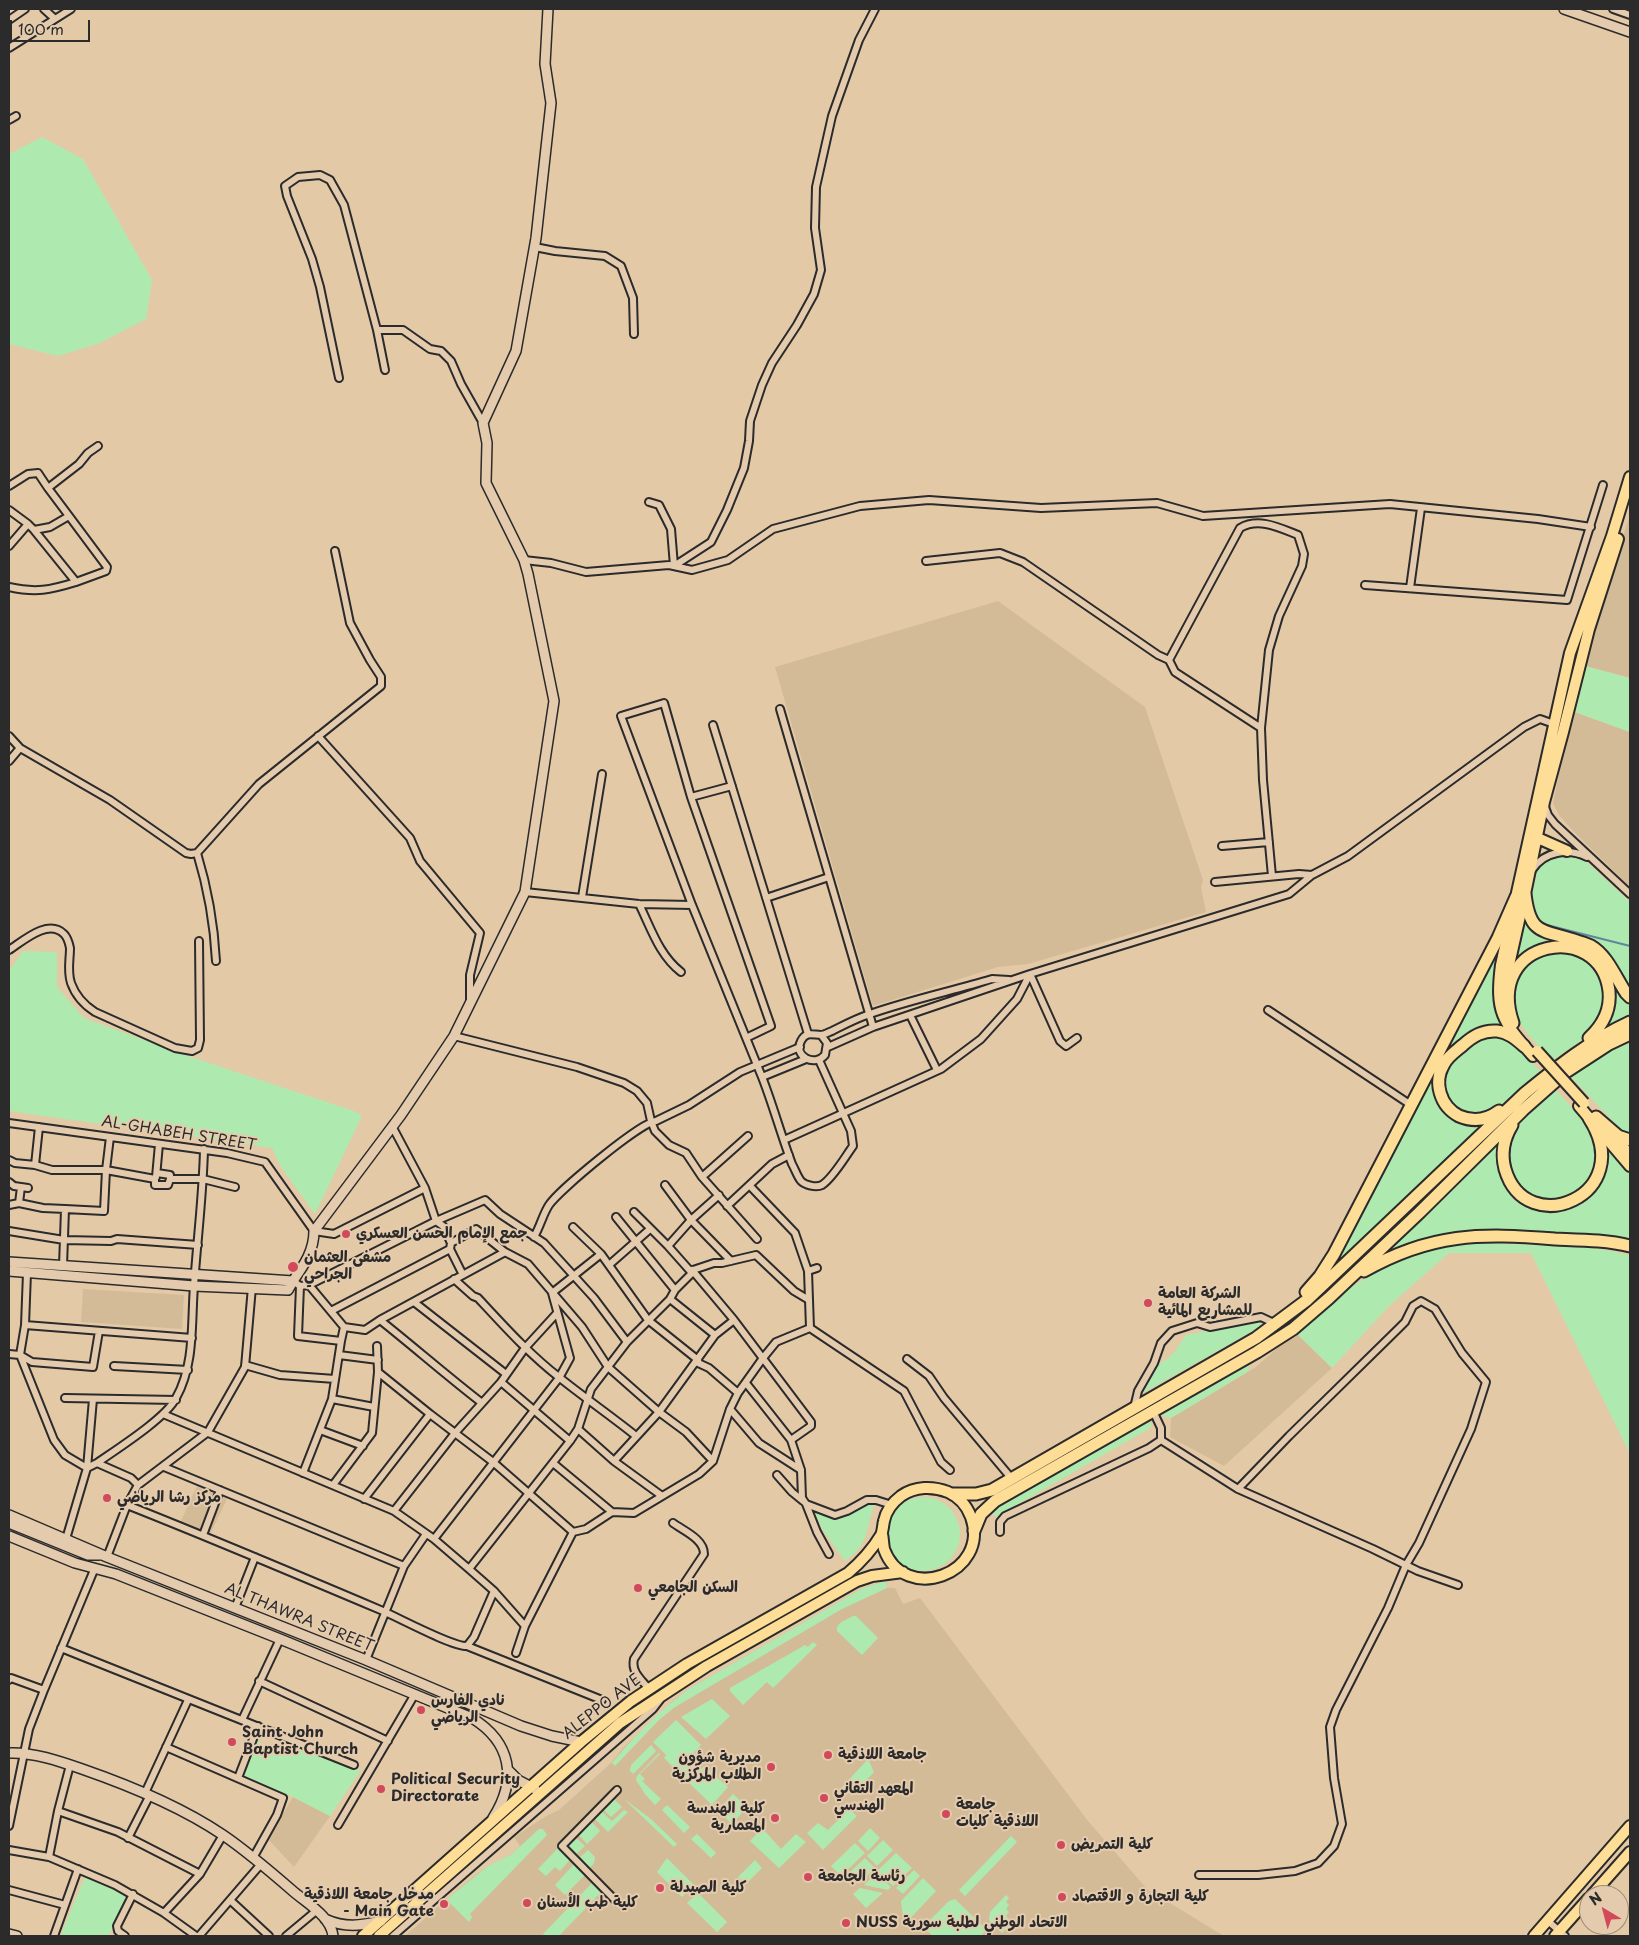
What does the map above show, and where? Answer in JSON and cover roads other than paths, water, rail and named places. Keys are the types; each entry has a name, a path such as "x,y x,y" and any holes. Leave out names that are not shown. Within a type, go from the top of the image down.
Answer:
{"highway":[{"path":"1521,896 1531,921 1536,926 1545,932 1591,946 1602,956 1630,997"},
{"path":"1277,1324 1320,1276 1334,1254 1521,896"},
{"path":"953,1494 976,1494 992,1490 1256,1338 1307,1300 1525,1093 1596,1031 1608,1010 1608,986 1602,972 1593,960 1580,951 1565,947 1541,950 1528,957 1517,969 1510,983 1508,999 1513,1023"},
{"path":"1558,1065 1602,1035 1630,1022"},
{"path":"1524,1046 1514,1037 1503,1032 1486,1032 1475,1036 1447,1059 1441,1068 1439,1086 1444,1102 1452,1111 1462,1117 1474,1120 1492,1116 1525,1093"},
{"path":"1329,1298 1420,1212 1523,1110 1566,1072 1609,1044 1630,1034"},
{"path":"1609,1044 1630,1039"},
{"path":"1523,1110 1507,1134 1504,1150 1504,1167 1510,1180 1521,1194 1534,1202 1548,1206 1563,1205 1577,1200 1590,1190 1599,1176 1604,1160 1602,1144 1593,1118"},
{"path":"1593,1118 1618,1136 1630,1140"},
{"path":"974,1531 981,1514 994,1501 1277,1339 1293,1329 1362,1272 1414,1247 1450,1239 1505,1235 1602,1242 1630,1246"}],"main road":[{"path":"1630,477 1612,536 1570,654 1554,724 1505,985 1507,1008 1513,1023 1535,1053 1593,1118 1630,1166"},
{"path":"1535,1053 1524,1046 1504,1019 1498,1002 1501,965 1521,896 1529,876 1533,836 1563,732 1588,629 1630,500"},
{"path":"1533,836 1567,852"},
{"path":"1593,1118 1630,1155"},
{"path":"927,1487 953,1494 970,1514 974,1531 972,1546 966,1559 956,1569 943,1576 929,1579 916,1578 903,1572 892,1562 884,1549 882,1534 884,1518 892,1505 902,1496 914,1490 927,1487"},
{"name":"ALEPPO AVE","path":"363,1936 581,1742 650,1688 688,1664 848,1573 863,1559 882,1534"},
{"name":"ALEPPO AVE","path":"379,1936 620,1723 669,1690 857,1581 872,1576 903,1572"},
{"path":"1534,1936 1630,1826"},
{"path":"1601,1885 1630,1852"},
{"path":"1560,1935 1579,1911"}],"street":[{"path":"9,20 25,9"},
{"path":"44,9 55,19"},
{"path":"9,48 71,9"},
{"path":"482,423 516,351 535,247 550,103 545,64 548,9"},
{"path":"674,566 711,542 744,468 749,441 750,421 762,385 772,363 797,325 814,294 821,270 815,228 816,187 832,116 858,40 876,9"},
{"path":"1564,9 1630,32"},
{"path":"1613,9 1630,15"},
{"path":"9,120 16,116"},
{"path":"339,378 320,287 312,259 286,191 285,186 298,177 320,175 330,180 344,205 377,330 384,370"},
{"path":"535,247 605,256 621,266 633,298 634,334"},
{"path":"340,1341 298,1336 297,1284 314,1242 314,1231 401,1115 454,1036 525,892 554,701 524,560 486,483 487,443 482,423 461,384 451,360 441,351 430,349 403,330 377,330"},
{"path":"48,488 80,464 88,453 98,446"},
{"path":"9,486 28,474 38,473 107,567 106,571 102,574 44,591 9,587"},
{"path":"1365,585 1567,600 1604,485"},
{"path":"524,560 551,563 586,572 669,565 692,570 728,560 773,529 860,506 919,500 1041,508 1156,503 1203,516 1390,504 1538,519 1590,527"},
{"path":"648,502 659,505 669,523 674,566"},
{"path":"1410,588 1421,508"},
{"path":"9,510 34,530 76,582"},
{"path":"34,530 50,527 69,516"},
{"path":"9,546 28,524"},
{"path":"1169,660 1240,528 1247,524 1268,524 1298,535 1304,554 1303,560 1279,616 1270,650 1261,728 1263,780 1272,876"},
{"path":"9,736 20,748 110,800 186,853 197,853 259,784 377,690 382,682 350,623 334,551"},
{"path":"926,561 1000,553 1023,562 1158,655 1169,660 1175,672 1261,728"},
{"path":"746,1038 771,1026 691,797 664,703 621,716 692,905 746,1038 762,1077 789,1155 799,1179 808,1185 822,1185 838,1168 853,1146 851,1132 819,1060"},
{"path":"780,709 873,1027"},
{"path":"828,1047 825,1039 812,1033 802,1040 800,1052 806,1059 819,1060 825,1054 828,1047 873,1027 1030,974 1289,894 1312,875 1348,856 1524,727 1540,719 1554,724"},
{"path":"713,725 808,1034"},
{"path":"318,736 410,838 420,861 480,933 470,975 470,1002"},
{"path":"9,760 20,748"},
{"path":"582,897 602,774"},
{"path":"691,797 732,786"},
{"path":"1544,802 1548,815 1555,824 1630,894"},
{"path":"1222,846 1269,842"},
{"path":"1529,876 1534,867 1549,855 1567,852 1579,853 1595,861"},
{"path":"197,853 206,880 214,926 216,961"},
{"path":"1215,882 1299,874 1312,875"},
{"path":"766,898 829,877"},
{"path":"525,892 639,904 692,905"},
{"path":"639,904 662,951 670,963 681,972"},
{"path":"9,950 36,932 46,929 60,930 68,938 70,948 68,970 71,983 77,996 85,1006 176,1048 192,1051 198,1048 200,1040 199,941"},
{"path":"1030,974 1060,1041 1066,1046 1077,1038"},
{"path":"784,1140 937,1070 981,1039 1017,999 1030,974"},
{"path":"821,1036 870,1014 992,979 1012,980"},
{"path":"1268,1010 1411,1106"},
{"path":"910,1015 937,1070"},
{"path":"454,1036 577,1067 624,1083 637,1091 647,1103 651,1121 662,1139 669,1145 686,1153 702,1177 757,1239"},
{"path":"534,1237 549,1205 573,1180 651,1121 656,1121 689,1105 740,1072 800,1047"},
{"path":"762,1077 806,1059"},
{"name":"AL-GHABEH STREET","path":"9,1123 110,1138 204,1149 265,1162 314,1231"},
{"path":"392,1126 425,1188 436,1221 442,1226 463,1275"},
{"path":"36,1165 39,1127"},
{"path":"702,1177 748,1136"},
{"path":"9,1204 19,1202 44,1208 104,1211 110,1138"},
{"path":"159,1144 154,1185 168,1185 170,1178"},
{"path":"87,1468 97,1463 163,1414 176,1400 188,1370 192,1338 204,1149"},
{"path":"727,1206 772,1164 789,1155"},
{"path":"9,1160 15,1163 36,1165 52,1170 106,1170 170,1176 170,1178 203,1179 235,1186"},
{"path":"9,1182 14,1186 24,1187 19,1202"},
{"path":"665,1185 691,1220 731,1261"},
{"path":"750,1186 795,1233 808,1270 810,1328"},
{"path":"314,1231 334,1234 425,1188"},
{"path":"668,1246 691,1220 719,1195"},
{"path":"9,1262 195,1274 309,1285 436,1221 485,1200 500,1214 544,1243 594,1298 628,1342"},
{"path":"63,1266 66,1209"},
{"path":"634,1212 691,1270 734,1320 811,1422 810,1427 791,1440"},
{"path":"616,1217 675,1290"},
{"path":"573,1226 601,1254 648,1320 738,1393"},
{"path":"331,1311 451,1246 476,1229 505,1252 528,1264 582,1327 608,1367 659,1412 686,1432 713,1461"},
{"path":"609,1265 650,1229"},
{"path":"9,1232 64,1240 111,1241 117,1239 198,1245"},
{"path":"309,1285 344,1328 365,1330 505,1252"},
{"path":"552,1293 601,1254"},
{"path":"691,1270 714,1263 756,1256 794,1291 809,1300"},
{"path":"808,1270 817,1268"},
{"path":"469,1569 570,1442 578,1429 591,1389 628,1342 670,1299 675,1290 692,1273 691,1270"},
{"path":"9,1271 194,1286 288,1290 297,1284"},
{"path":"27,1273 20,1355 54,1440 66,1455 87,1468"},
{"path":"454,1279 473,1296 478,1298 525,1348 559,1378 636,1436"},
{"path":"9,1523 88,1555 104,1556 138,1485 208,1432 245,1365 252,1287"},
{"path":"434,1540 559,1378 570,1358 552,1293"},
{"path":"670,1299 715,1335"},
{"path":"1199,1875 1258,1876 1295,1871 1318,1863 1334,1846 1342,1824 1334,1778 1330,1727 1336,1710 1388,1608 1406,1565 1419,1543 1471,1429 1486,1382 1462,1352 1435,1309 1422,1301 1413,1306 1398,1329 1238,1489"},
{"path":"414,1302 506,1374"},
{"path":"394,1511 455,1433 501,1382 525,1348 557,1312"},
{"path":"1134,1408 1138,1391 1154,1362 1161,1343 1172,1331 1197,1324 1210,1327 1262,1317 1277,1324"},
{"path":"380,1320 414,1347 429,1362 482,1403"},
{"path":"614,1461 659,1412 715,1335 734,1320"},
{"path":"24,1325 192,1338"},
{"path":"303,1473 332,1399 340,1341 344,1328"},
{"path":"516,1653 525,1626 573,1532 586,1529 612,1512 634,1512 699,1474 713,1461 730,1409 738,1393 763,1358 776,1342 810,1328"},
{"path":"810,1328 904,1390 941,1462 950,1470"},
{"path":"9,1354 20,1355 32,1362 93,1367 99,1331"},
{"path":"333,1484 372,1433 378,1372 377,1346"},
{"path":"339,1355 378,1360"},
{"path":"907,1358 929,1376 944,1398 1012,1478"},
{"path":"245,1365 280,1375 335,1380"},
{"path":"114,1366 188,1370"},
{"path":"378,1372 493,1462 573,1532"},
{"path":"501,1382 570,1442"},
{"path":"746,1383 791,1440 801,1470 802,1498 816,1532 829,1554"},
{"path":"65,1398 176,1400"},
{"path":"332,1399 374,1407"},
{"path":"66,1539 87,1468 93,1400"},
{"path":"730,1409 759,1443 801,1470"},
{"path":"1153,1411 1161,1428 1161,1440"},
{"path":"163,1414 394,1511 434,1540 469,1569 494,1591 525,1626"},
{"path":"364,1499 430,1414"},
{"path":"578,1429 614,1461 662,1496"},
{"path":"320,1430 363,1446"},
{"path":"1161,1440 1238,1489 1406,1565 1443,1581 1458,1585"},
{"path":"1000,1532 1000,1522 1005,1516 1149,1448 1161,1440"},
{"path":"97,1463 131,1478 138,1485"},
{"path":"553,1463 612,1512"},
{"path":"164,1467 404,1566"},
{"path":"777,1475 805,1503 835,1515 847,1511 866,1500 876,1500 892,1505"},
{"path":"203,1535 220,1490"},
{"path":"127,1506 203,1535 452,1642 602,1700"},
{"name":"AL THAWRA STREET","path":"9,1515 104,1556 366,1660 521,1726 552,1736 581,1742"},
{"path":"650,1688 635,1672 633,1666 634,1658 704,1554 704,1548 701,1543 674,1523"},
{"path":"9,1529 85,1561 94,1570 29,1729 10,1810 9,1826"},
{"path":"366,1660 404,1566 426,1534"},
{"name":"AL THAWRA STREET","path":"9,1536 94,1570 116,1574 472,1718 487,1729 504,1752 509,1771"},
{"path":"235,1608 255,1557"},
{"path":"466,1646 474,1637 494,1591"},
{"path":"242,1720 280,1639"},
{"path":"61,1648 354,1765"},
{"path":"10,1677 44,1690"},
{"path":"259,1681 388,1740"},
{"path":"430,1700 434,1695 434,1689"},
{"path":"393,1936 645,1716 669,1690"},
{"path":"338,1825 415,1694"},
{"path":"128,1838 188,1700"},
{"path":"238,1778 258,1726"},
{"path":"166,1747 283,1798 257,1861 230,1900 199,1936"},
{"path":"9,1753 24,1752 70,1765 148,1794 198,1820 257,1861 316,1911 330,1925 333,1936"},
{"path":"49,1857 58,1810 70,1765"},
{"path":"509,1771 518,1780 530,1787 544,1790"},
{"path":"490,1822 502,1801 509,1771"},
{"path":"617,1790 562,1846 617,1902"},
{"path":"58,1810 128,1838 200,1874"},
{"path":"164,1913 200,1874 223,1836"},
{"path":"9,1850 49,1857 133,1894 196,1936"},
{"path":"54,1936 78,1869"},
{"path":"9,1890 65,1905"},
{"path":"112,1936 133,1894"},
{"path":"230,1900 269,1936"},
{"path":"286,1936 316,1911"},
{"path":"323,1918 334,1923 354,1926 381,1921"},
{"path":"1548,1921 1560,1935"},
{"path":"116,1929 125,1936"},
{"path":"9,1934 17,1936"}],"waterway":[{"path":"1543,924 1630,946"}],"place":[{"name":"جمع الإمام الحسن العسكري","path":"346,1234"},
{"name":"مشفى العثمان الجراحي","path":"293,1267"},
{"name":"الشركة العامة للمشاريع المائية","path":"1148,1303"},
{"name":"مركز رشا الرياضي","path":"107,1498"},
{"name":"السكن الجامعي","path":"638,1588"},
{"name":"نادي الفارس الرياضي","path":"421,1710"},
{"name":"Saint John Baptist Church","path":"232,1742"},
{"name":"جامعة اللاذقية","path":"828,1755"},
{"name":"مديرية شؤون الطلاب المركزية","path":"771,1767"},
{"name":"Political Security Directorate","path":"381,1789"},
{"name":"المعهد التقاني الهندسي","path":"824,1798"},
{"name":"جامعة اللاذقية كليات","path":"946,1814"},
{"name":"كلية الهندسة المعمارية","path":"775,1818"},
{"name":"كلية التمريض","path":"1061,1845"},
{"name":"رئاسة الجامعة","path":"808,1877"},
{"name":"كلية الصيدلة","path":"660,1888"},
{"name":"كلية التجارة و الاقتصاد","path":"1062,1897"},
{"name":"كلية طب الأسنان","path":"527,1903"},
{"name":"مدخل جامعة اللاذقية - Main Gate","path":"444,1904"},
{"name":"NUSS الاتحاد الوطني لطلبة سورية","path":"846,1923"}]}
